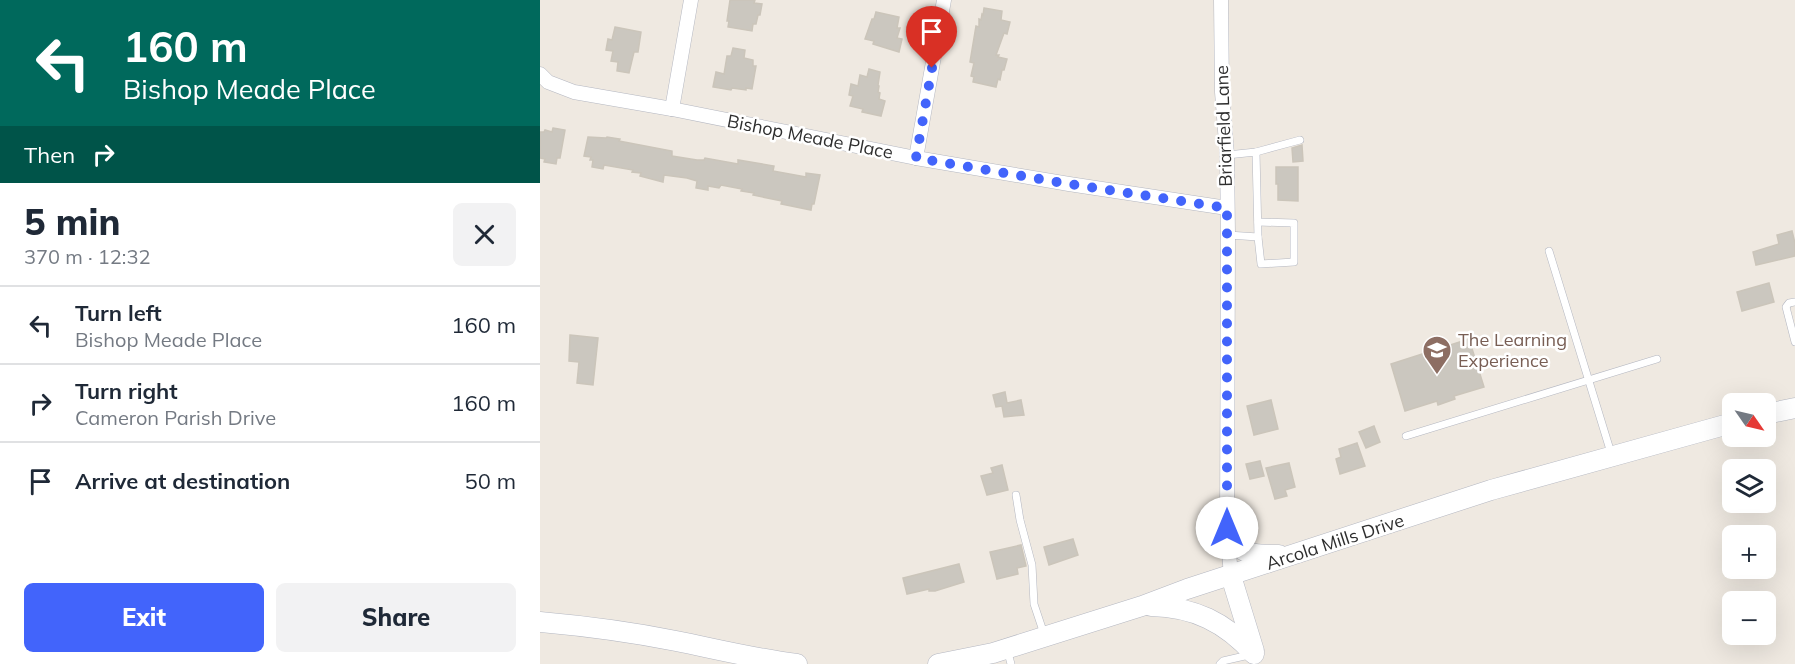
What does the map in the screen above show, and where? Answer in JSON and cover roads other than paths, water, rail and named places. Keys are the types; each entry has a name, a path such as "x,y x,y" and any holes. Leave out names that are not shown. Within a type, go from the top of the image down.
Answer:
{"street":[{"path":"672,109 691,0"},
{"path":"916,158 944,0"},
{"name":"Briarfield Lane","path":"1221,0 1222,92 1227,155 1227,528 1231,576"},
{"name":"Bishop Meade Place","path":"540,74 548,82 574,92 672,109 916,158 1227,208"},
{"path":"1776,412 1795,408"},
{"name":"Arcola Mills Drive","path":"938,664 1009,656 1045,637 1491,490 1722,426"},
{"path":"1227,528 1236,545 1245,552 1257,555 1294,555"},
{"path":"1231,576 1257,659"},
{"path":"1142,606 1181,609 1208,618 1232,632 1257,659"},
{"path":"540,622 663,639 797,664"}],"lane":[{"path":"1227,155 1256,152 1300,140"},
{"path":"1256,152 1258,237 1260,264 1294,262 1294,223 1258,222"},
{"path":"1228,235 1258,237"},
{"path":"1550,251 1611,456"},
{"path":"1795,302 1789,303 1786,307 1795,342"},
{"path":"1406,436 1657,359"},
{"path":"1017,495 1020,520 1032,565 1034,604 1045,637"},
{"path":"1220,664 1223,661 1257,659"}],"place":[{"name":"The Learning Experience","path":"1437,376"}]}
